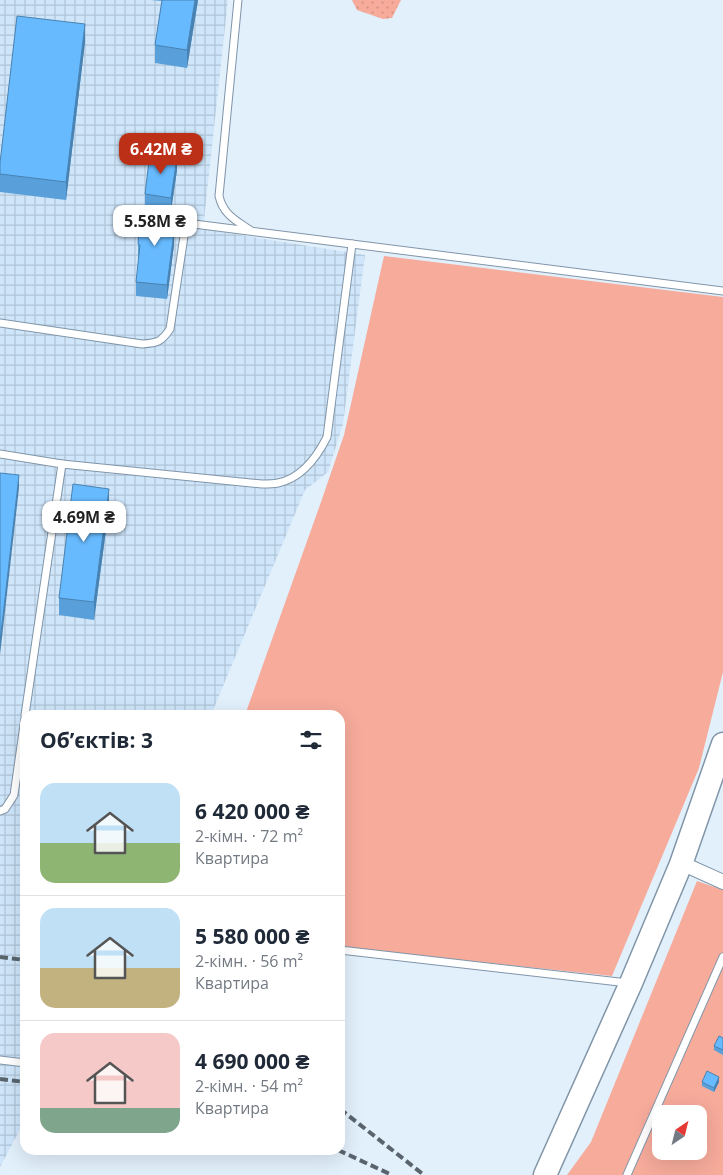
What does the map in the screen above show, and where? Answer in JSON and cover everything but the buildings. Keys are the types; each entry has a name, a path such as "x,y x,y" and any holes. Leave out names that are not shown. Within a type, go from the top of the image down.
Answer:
{"main road":[{"path":"545,1175 631,983 681,864 723,744"}],"street":[{"path":"681,864 723,882"}],"lane":[{"path":"238,0 219,196 220,202 227,214 252,231"},
{"path":"0,324 142,344 154,343 163,339 170,329 186,223 723,291"},
{"path":"0,454 62,464 262,484 278,483 307,468 327,437 352,244"},
{"path":"26,710 62,464"},
{"path":"0,812 5,809 14,795 20,752"},
{"path":"345,951 631,983"},
{"path":"627,1175 723,957"},
{"path":"0,1060 20,1062"}],"shaded area":[{"path":"0,0 228,0 203,229 365,255 343,424 328,472 305,490 213,710 20,710 20,1129 0,1167"},
{"path":"352,0 401,0 392,18 383,19 357,10"},
{"path":"384,256 723,297 723,672 699,768 612,976 345,948 345,710 247,710 344,435"},
{"path":"697,881 723,890 723,1175 567,1175 591,1142"}],"railway":[{"path":"0,957 20,959"},
{"path":"0,1079 20,1081"},
{"path":"345,1113 424,1175"},
{"path":"345,1153 392,1175"}]}
